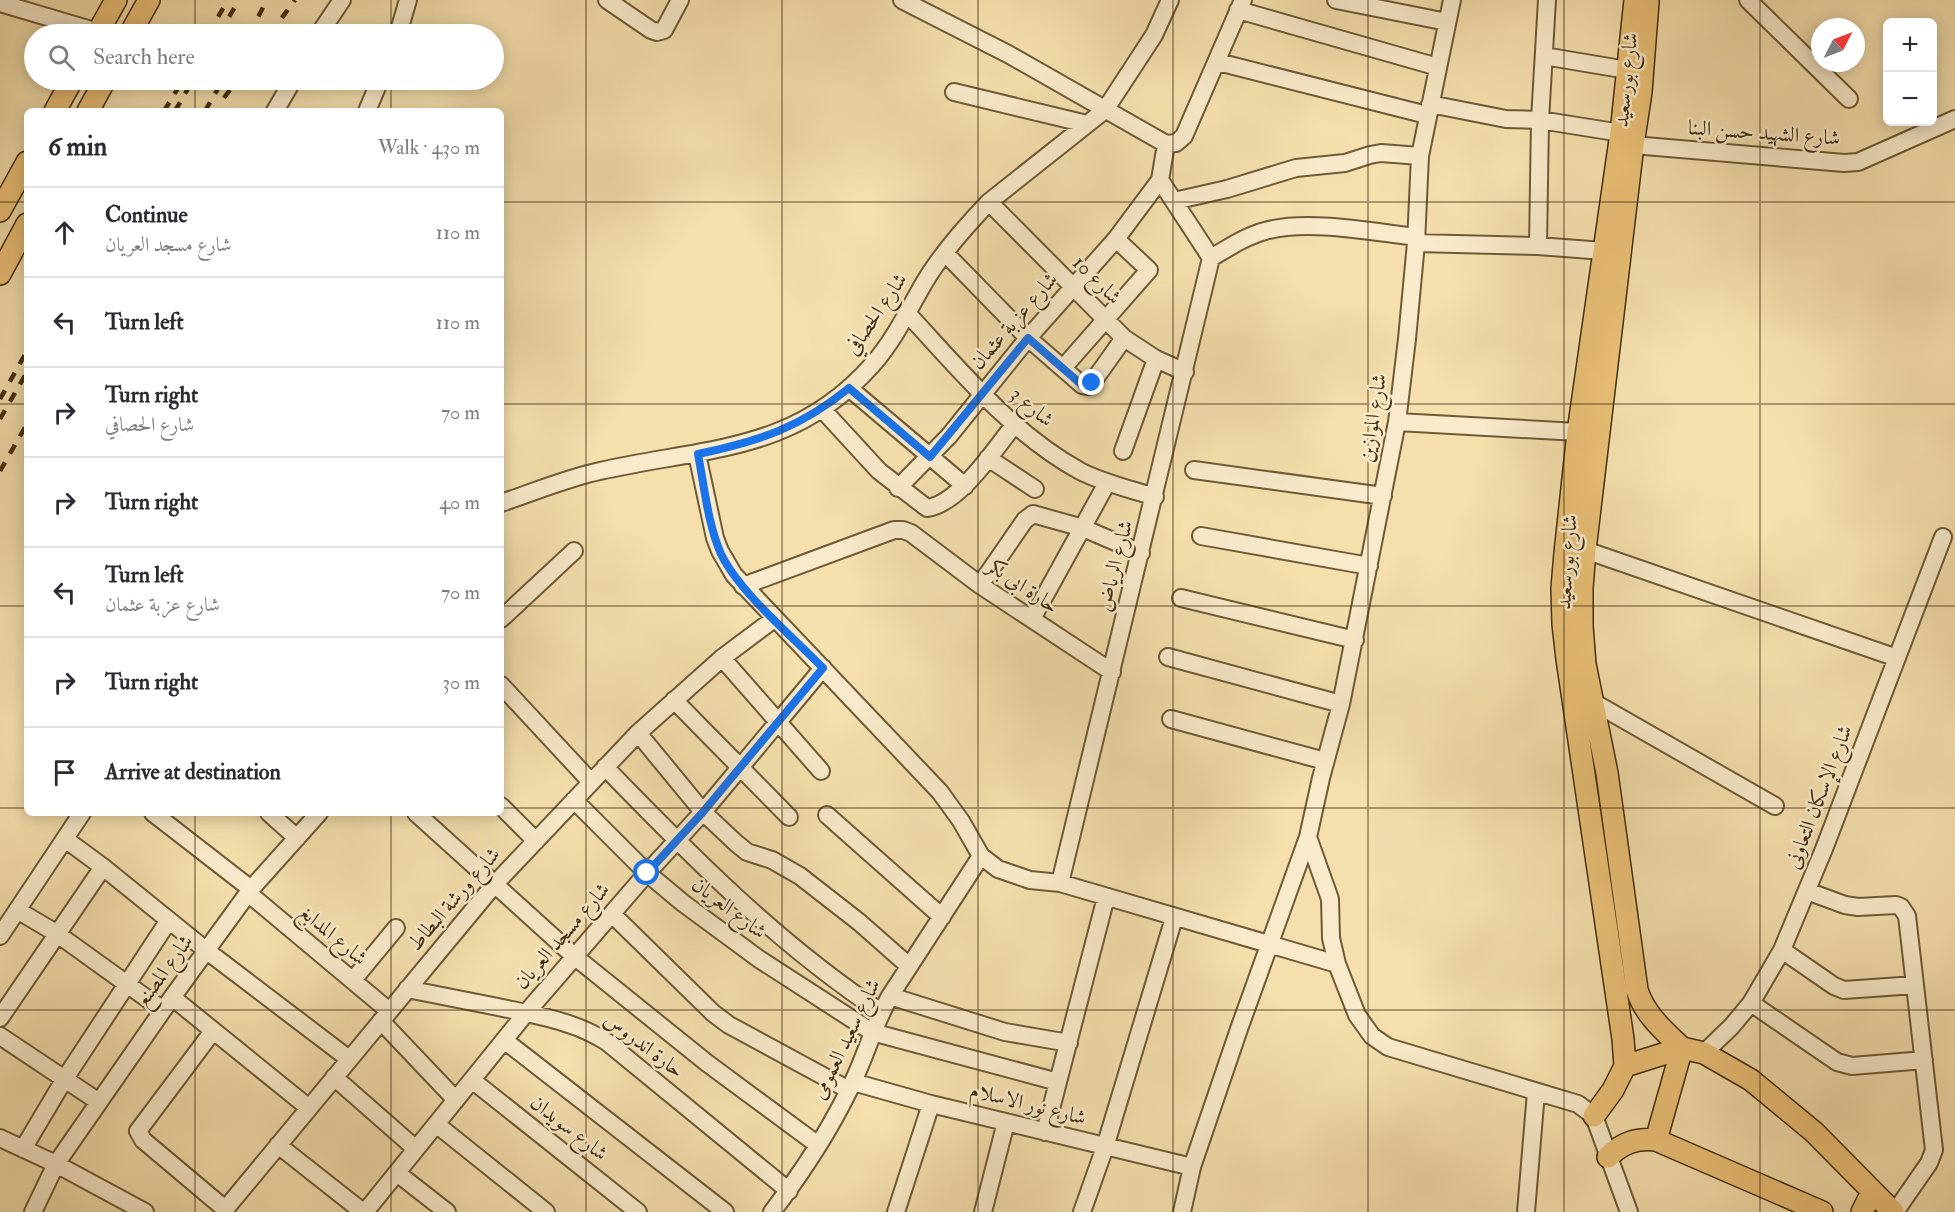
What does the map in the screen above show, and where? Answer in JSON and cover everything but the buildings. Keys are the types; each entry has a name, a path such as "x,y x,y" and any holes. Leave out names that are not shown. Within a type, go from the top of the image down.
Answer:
{"main road":[{"path":"103,24 116,0"},
{"path":"136,24 149,0"},
{"name":"شارع بورسعيد","path":"1634,0 1627,70 1627,139 1581,588 1582,626 1585,664 1607,773 1637,990 1646,1012 1682,1048"},
{"name":"شارع بورسعيد","path":"1625,1066 1563,624 1562,588 1578,432 1604,251 1627,139 1641,92 1648,0"},
{"path":"57,108 67,90"},
{"path":"90,108 100,90"},
{"path":"0,211 24,167"},
{"path":"0,274 24,230"},
{"path":"1656,1140 1682,1048"},
{"path":"1594,1116 1625,1066 1682,1048 1704,1053 1751,1080 1789,1111 1814,1132 1894,1212"},
{"path":"1608,1157 1624,1144 1645,1139 1656,1140 1822,1212"},
{"path":"1862,1212 1872,1192"}],"street":[{"path":"326,24 342,0"},
{"path":"401,24 408,0"},
{"path":"607,0 657,32 663,30 680,0"},
{"path":"902,0 1008,54 1166,144 1176,143 1184,136 1241,5 1438,67"},
{"name":"شارع الحصافي","path":"504,502 597,471 698,454 764,438 822,409 874,364 893,338 925,281 945,253 989,202 1105,110 1154,35 1170,0"},
{"name":"شارع الموازين","path":"1186,1211 1192,1167 1267,945 1308,837 1325,761 1341,704 1397,422 1417,240 1420,156 1452,0"},
{"path":"1538,246 1540,120 1547,0"},
{"path":"1748,0 1849,99"},
{"path":"1346,1 1447,22"},
{"path":"0,3 69,24"},
{"path":"1544,56 1627,70"},
{"name":"شارع الشهيد حسن البنا","path":"1218,62 1429,110 1506,119 1540,120 1627,139 1844,163 1858,162 1955,119"},
{"path":"277,108 287,90"},
{"path":"368,108 376,90"},
{"path":"954,92 1087,124"},
{"path":"1166,144 1160,180 1211,258 1264,231 1296,226 1417,240 1604,251"},
{"path":"1174,201 1227,189 1296,168 1345,163 1381,153 1420,156"},
{"name":"شارع عزبة عثمان","path":"898,488 930,457 1028,338 1116,239 1160,180"},
{"name":"شارع 10","path":"989,202 1124,338 1155,359 1185,372"},
{"path":"1062,368 1149,269 1116,239"},
{"path":"945,253 1028,338 1082,385 1089,386 1092,383 1124,338"},
{"name":"شارع الرياض","path":"1060,883 1211,258"},
{"name":"شارع 3","path":"907,313 1014,425 1073,466 1107,483 1155,496"},
{"path":"1123,451 1155,359"},
{"path":"849,388 965,486"},
{"path":"822,409 879,471 898,488 927,508 965,486 1014,425"},
{"path":"1397,422 1578,432"},
{"path":"698,454 715,538 726,564 743,586 940,792 961,821 981,856 998,869 1030,880 1060,883 1337,964"},
{"path":"988,458 1035,489"},
{"path":"1194,470 1383,496"},
{"path":"1032,619 1107,483"},
{"path":"980,585 1029,516 1040,515 1083,528 1141,554"},
{"name":"حارة ابى بكر","path":"743,586 894,530 903,530 911,533 980,585 1112,672"},
{"path":"1201,536 1369,566"},
{"name":"شارع الإسكان التعاونى","path":"1704,1053 1732,1026 1751,1003 1782,950 1807,891 1943,537"},
{"path":"1585,550 1897,658"},
{"path":"504,616 574,551"},
{"path":"1181,598 1355,640"},
{"name":"شارع ورشة البطاط","path":"224,1210 494,885 638,733 722,658 774,619"},
{"path":"1168,657 1341,704"},
{"path":"722,658 821,771"},
{"name":"شارع مسجد العريان","path":"364,1212 574,956 703,812 823,668"},
{"path":"504,688 591,782"},
{"path":"674,700 789,817"},
{"path":"1593,702 1775,806"},
{"path":"1171,719 1325,761"},
{"path":"638,733 703,812 747,852 772,860 800,876 860,922 909,966"},
{"path":"605,767 676,841 784,940 856,996 881,1012"},
{"name":"شارع العريان","path":"574,800 647,873 683,903 759,959 872,1032 1058,1082"},
{"path":"504,809 536,841"},
{"path":"827,815 942,917"},
{"path":"0,936 80,816"},
{"name":"شارع المدابغ","path":"157,816 250,891 353,980 456,1100"},
{"path":"271,816 297,838"},
{"name":"شارع المصنع","path":"33,1212 56,1164 168,1004 250,891 316,816"},
{"path":"419,816 574,956 707,1063 818,1145"},
{"path":"1308,837 1330,899 1331,938 1337,964 1357,1015 1372,1036 1388,1047 1578,1104 1594,1116 1629,1212"},
{"path":"65,839 349,1059"},
{"name":"شارع سعيد العمومى","path":"772,1212 789,1191 818,1145 851,1086 872,1032 890,996 981,856"},
{"path":"0,1018 103,867"},
{"path":"1807,891 1845,905 1901,907 1907,916 1934,1150 1929,1163 1894,1212"},
{"path":"1045,1132 1106,897"},
{"path":"16,910 56,933 126,984 168,1004 213,1031 309,1108"},
{"name":"شارع نور الاسلام","path":"612,914 713,1013 729,1025 851,1086 1192,1167"},
{"path":"1082,1212 1174,918"},
{"path":"23,1149 64,1080 169,920"},
{"path":"353,980 396,928"},
{"path":"1782,950 1834,986 1844,990 1915,985"},
{"name":"حارة اندروس","path":"407,989 526,1013 575,1025 593,1032 789,1191"},
{"path":"890,996 1005,1032 1068,1042"},
{"path":"1751,1003 1844,1065 1924,1060"},
{"path":"213,1031 138,1131 143,1140 224,1210"},
{"path":"0,1036 99,1102"},
{"path":"504,1041 725,1212"},
{"path":"334,1077 416,1149"},
{"name":"شارع سويدان","path":"472,1080 638,1212"},
{"path":"1526,1212 1536,1092"},
{"path":"896,1212 932,1104"},
{"path":"983,1212 1006,1122"},
{"path":"436,1124 546,1212"},
{"path":"0,1138 56,1164 127,1208 145,1212"},
{"path":"278,1145 364,1212"},
{"path":"396,1173 447,1212"}],"railway":[{"path":"214,24 228,0"},
{"path":"225,24 239,0"},
{"path":"254,24 267,0"},
{"path":"277,24 295,0"},
{"path":"166,108 177,90"},
{"path":"177,108 187,90"},
{"path":"207,108 217,90"},
{"path":"224,98 230,90"},
{"path":"0,399 24,356"},
{"path":"0,419 24,377"},
{"path":"0,471 24,429"}],"route":[{"path":"647,873 703,812 823,668 743,586 726,564 715,538 698,454 764,438 786,429 822,409 849,388 930,457 1028,338 1082,385 1089,386 1092,383"}]}
